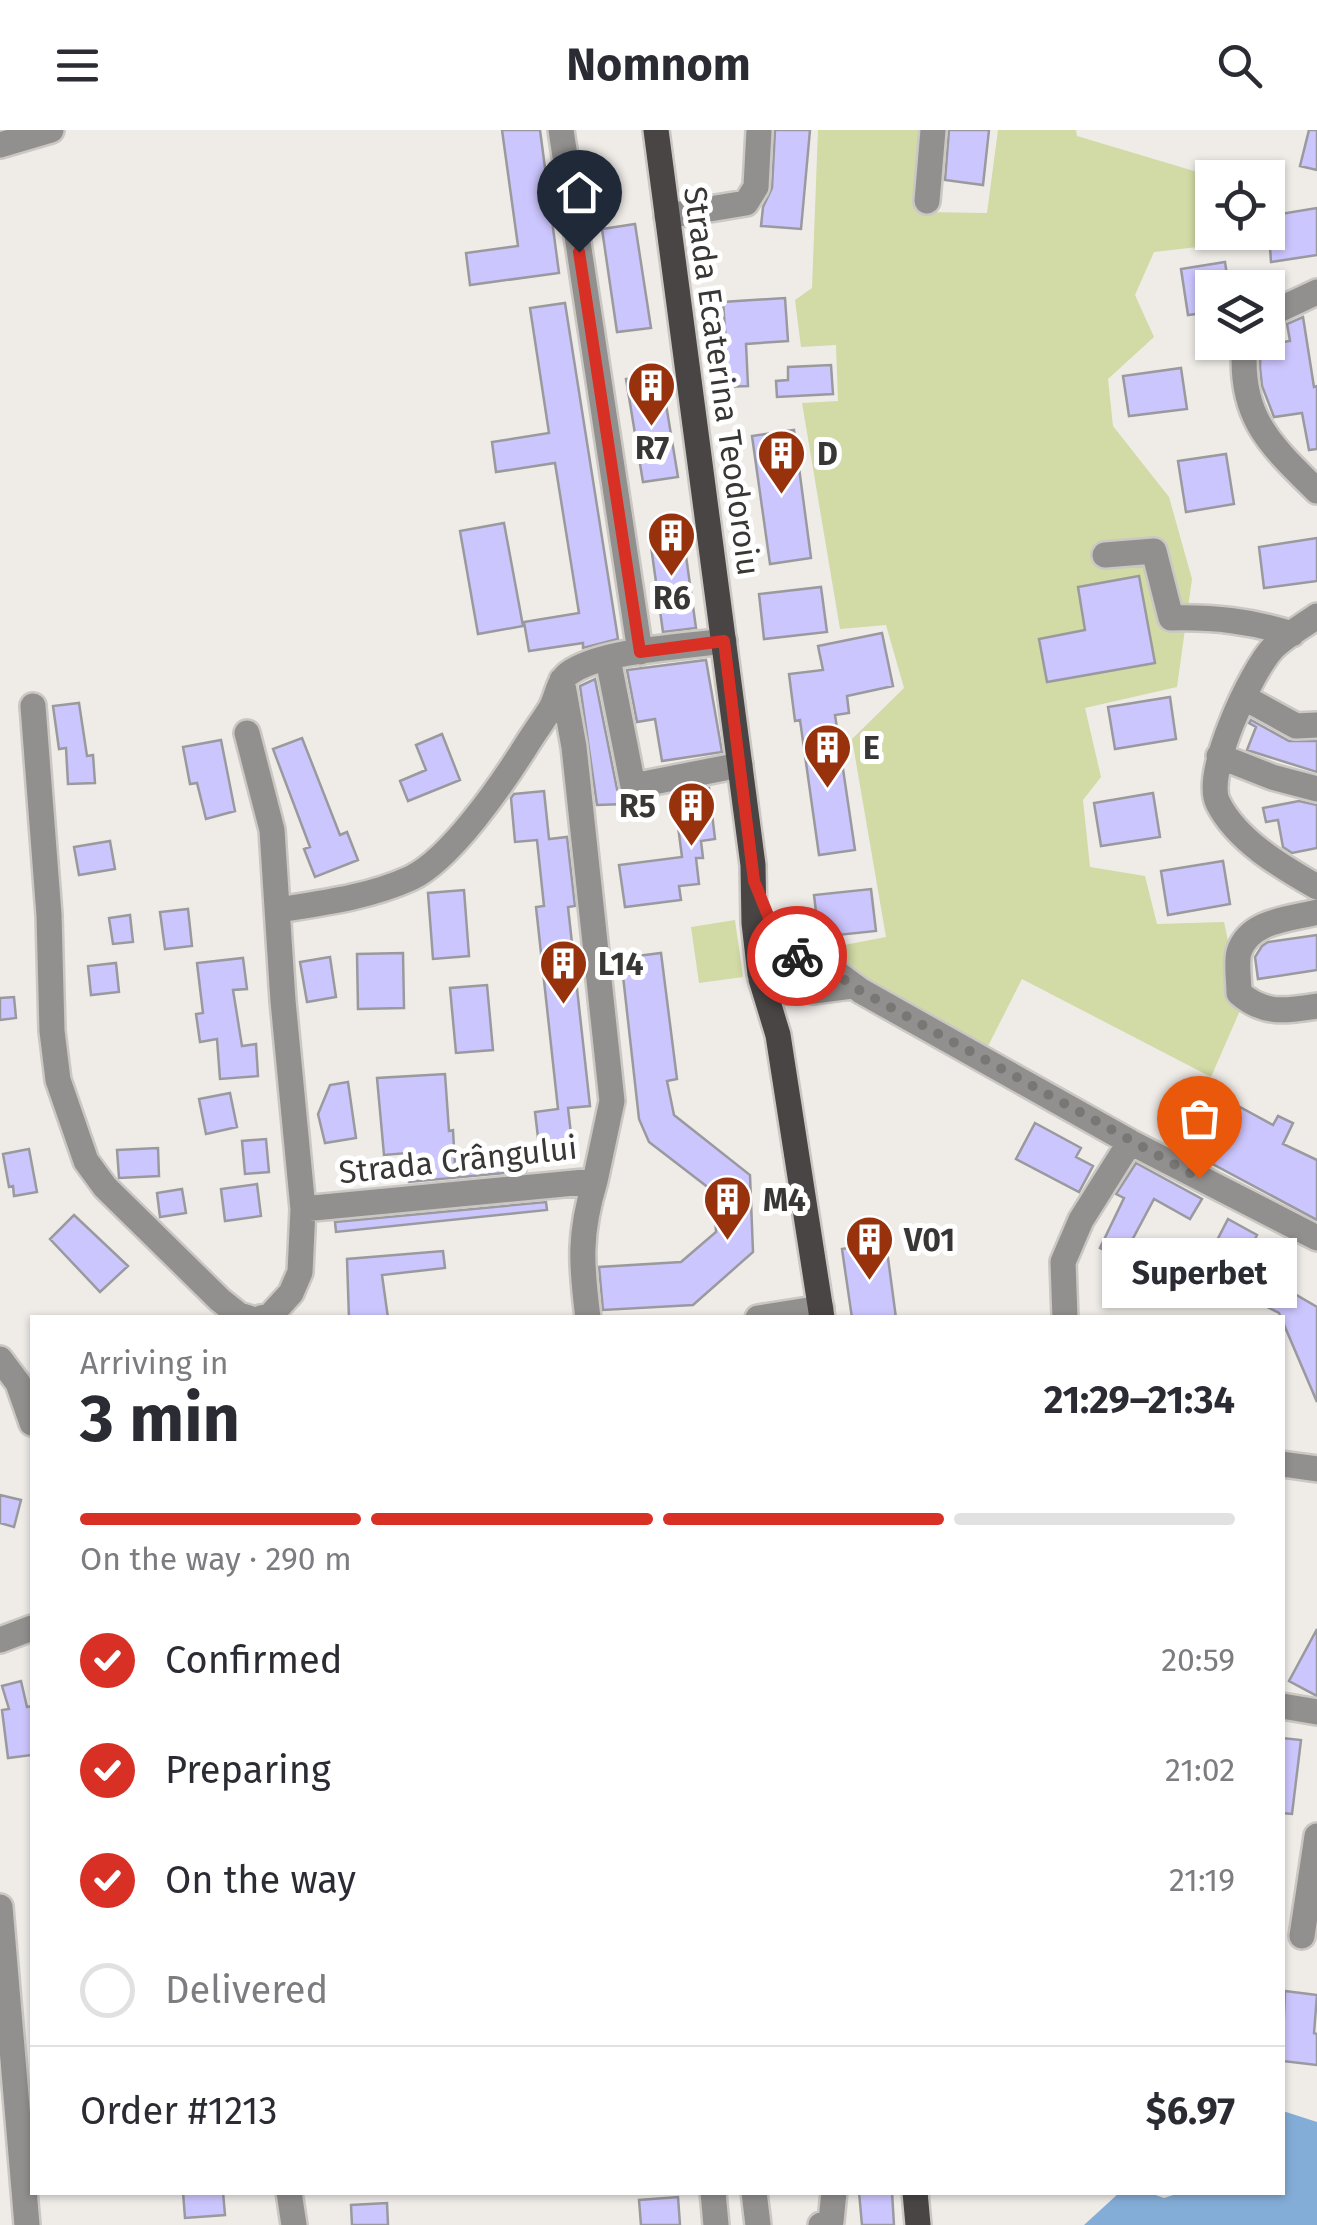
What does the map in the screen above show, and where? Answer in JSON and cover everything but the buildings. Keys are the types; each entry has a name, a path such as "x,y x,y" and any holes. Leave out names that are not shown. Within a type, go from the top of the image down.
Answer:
{"main road":[{"name":"Strada Ecaterina Teodoroiu","path":"656,130 740,765 761,972"},
{"name":"Strada Ecaterina Teodoroiu","path":"754,881 774,930 793,954"},
{"path":"778,1035 793,989 802,976 802,965 793,954 773,952 761,972 778,1035 821,1313"},
{"path":"761,972 770,990 793,989"},
{"path":"915,2195 918,2225"}],"street":[{"path":"0,145 51,130"},
{"path":"561,130 640,652"},
{"path":"668,216 746,202 756,187 760,130"},
{"path":"928,201 933,130"},
{"path":"1285,307 1317,292"},
{"path":"1243,360 1242,377 1249,407 1268,438 1317,491"},
{"path":"1105,555 1154,552 1171,618 1210,617 1258,623 1292,634"},
{"path":"1317,616 1272,649 1218,756 1214,776 1216,802 1248,840 1317,887"},
{"path":"278,910 374,891 414,877 434,862 512,767 552,706 562,680 583,666 640,652 724,641"},
{"path":"608,660 633,786 740,765"},
{"name":"Strada Crângului","path":"303,1209 595,1181 612,1100 578,782 562,680"},
{"path":"1245,698 1296,726 1317,726"},
{"path":"33,706 58,1080 86,1161 106,1187 239,1315"},
{"path":"247,733 272,830 303,1209 300,1272 291,1293 271,1315"},
{"path":"1218,756 1272,778 1317,789"},
{"path":"1317,912 1270,922 1250,935 1239,952 1239,993 1254,1006 1279,1012 1317,1006"},
{"path":"793,954 830,968 852,986 1130,1142 1317,1238"},
{"path":"793,989 833,990 852,986"},
{"path":"1066,1315 1064,1262 1081,1220 1130,1142"},
{"path":"588,1315 580,1255 585,1215 595,1181"},
{"path":"796,1315 821,1313"},
{"path":"0,1359 18,1383 30,1418"},
{"path":"1285,1464 1317,1469"},
{"path":"0,1640 30,1629"},
{"path":"1285,1707 1317,1712"},
{"path":"1300,1935 1317,1836"},
{"path":"0,1907 22,2032 27,2225"},
{"path":"290,2195 294,2225"},
{"path":"713,2195 716,2225"},
{"path":"754,2195 758,2225"},
{"path":"820,2225 831,2221 834,2195"}],"green space":[{"path":"818,130 925,130 924,212 987,213 998,130 1076,130 1077,136 1195,171 1195,247 1154,252 1135,295 1154,337 1108,379 1113,426 1169,497 1192,579 1177,687 1085,708 1101,777 1083,800 1090,867 1145,876 1157,924 1224,922 1242,1006 1211,1077 1022,979 987,1048 818,950 886,937 852,739 904,688 886,625 840,629 802,403 838,401 836,345 801,347 795,300 812,288"},
{"path":"735,920 743,977 699,983 691,927"}],"water":[{"path":"1285,2112 1317,2122 1317,2225 1084,2225 1117,2195 1285,2195"}],"way so far":[{"path":"797,956 830,968 852,986 1199,1178"}],"place":[{"name":"R7","path":"652,428"},
{"name":"D","path":"782,496"},
{"name":"R6","path":"672,578"},
{"name":"E","path":"828,790"},
{"name":"R5","path":"691,848"},
{"name":"L14","path":"563,1006"},
{"name":"Superbet","path":"1199,1178"},
{"name":"M4","path":"728,1242"},
{"name":"V01","path":"869,1282"}],"route":[{"path":"579,252 640,652 724,641 754,881 774,930 797,956"}]}
